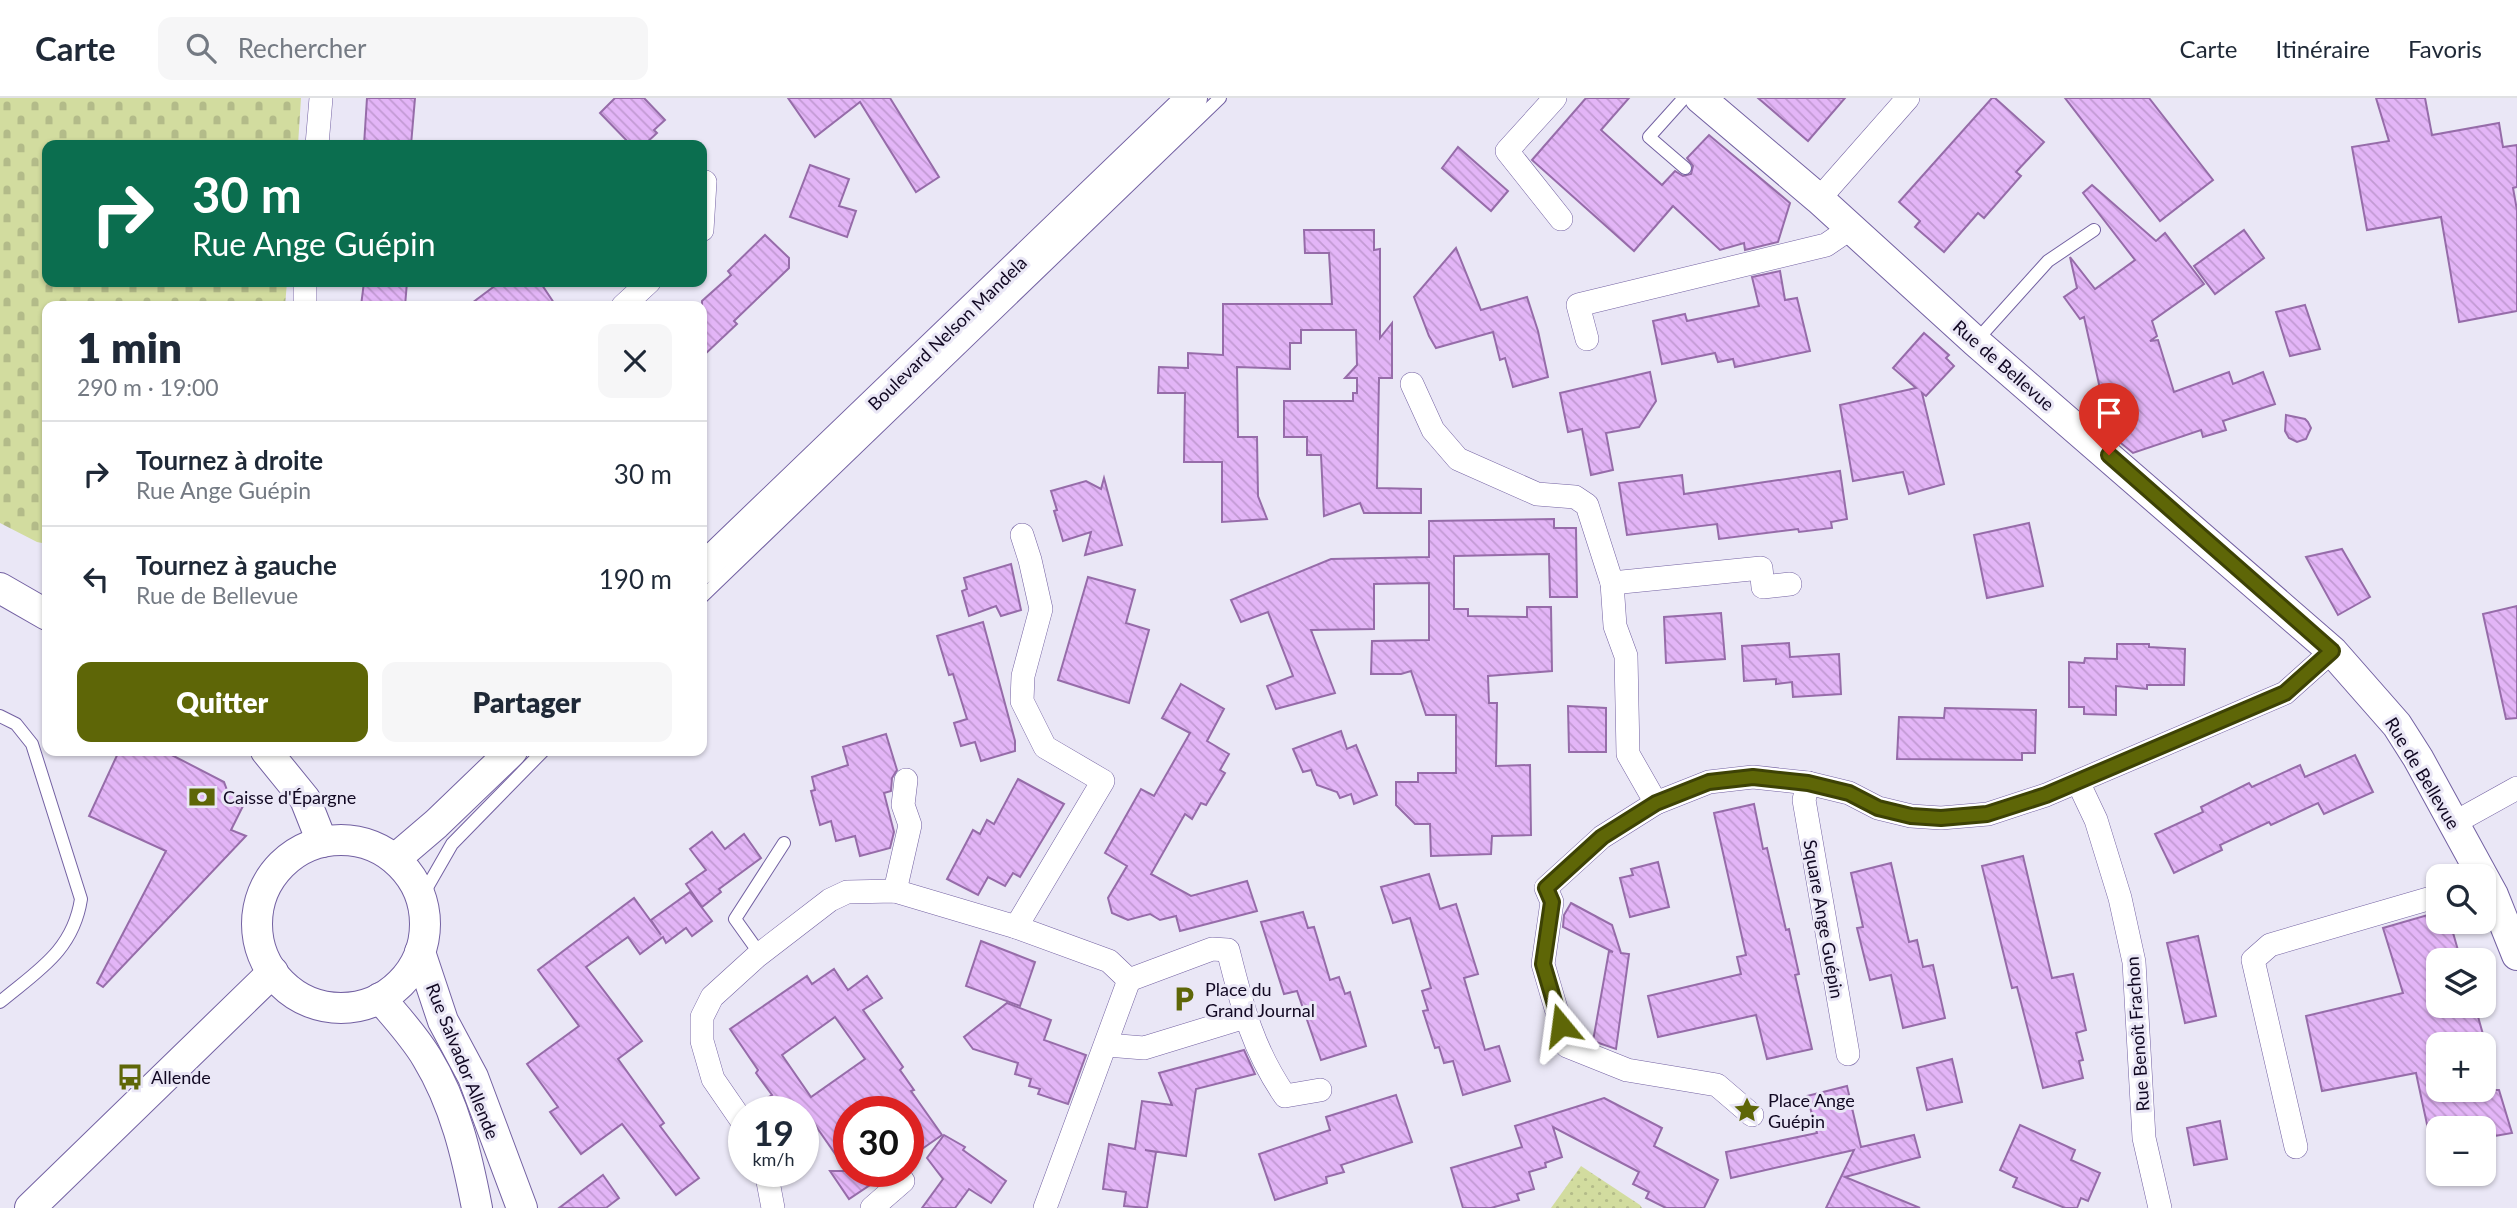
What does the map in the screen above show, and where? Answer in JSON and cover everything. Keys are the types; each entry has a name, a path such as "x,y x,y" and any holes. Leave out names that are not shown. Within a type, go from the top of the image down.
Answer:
{"street":[{"path":"317,140 320,98"},
{"name":"Boulevard Nelson Mandela","path":"707,564 1192,98"},
{"path":"1555,98 1507,151 1561,219"},
{"name":"Rue de Bellevue","path":"1700,98 1819,199 1976,342 2332,651 2397,725 2477,864"},
{"path":"1819,199 1908,98"},
{"path":"1587,338 1578,306 1826,245 1851,228"},
{"path":"628,301 644,287"},
{"path":"1412,384 1433,430 1458,459 1537,494 1575,497 1587,505 1612,583 1615,626 1626,656 1628,754 1656,803"},
{"path":"1016,927 1103,781 1045,747 1022,701 1023,676 1041,609 1022,535"},
{"path":"1612,583 1761,568 1763,587 1790,584"},
{"path":"0,588 42,612"},
{"path":"1752,1115 1717,1085 1627,1070 1567,1046 1543,964 1552,902 1546,888 1602,837 1656,803 1709,782 1753,777 1808,783 1849,793 1878,808 1911,816 1941,818 1987,814 2046,795 2285,693 2332,651"},
{"path":"270,756 305,799 322,842"},
{"path":"395,859 507,756"},
{"path":"895,891 909,825 903,804 906,780"},
{"name":"Rue Benoît Frachon","path":"2078,782 2096,820 2120,898 2134,962 2144,1138 2160,1208"},
{"name":"Square Ange Guépin","path":"1808,783 1804,800 1848,1054"},
{"path":"2454,823 2517,788"},
{"path":"338,840 362,843 395,859 413,881 421,898 425,925 420,952 404,979 380,998 349,1007 321,1005 294,993 273,972 264,958 258,934 258,910 270,879 286,860 307,847 322,842 338,840"},
{"path":"728,1101 713,1079 702,1041 702,1017 712,997 760,954 830,900 847,892 895,891 1016,927 1109,961 1129,980"},
{"path":"2296,1147 2253,960 2270,945 2426,900"},
{"name":"Rue de Bellevue","path":"2496,903 2517,955"},
{"path":"1129,980 1212,950 1228,950 1245,1017 1270,1075 1285,1096 1320,1090"},
{"name":"Rue Salvador Allende","path":"420,952 443,1021 473,1077 522,1208"},
{"path":"30,1208 273,972"},
{"path":"1045,1208 1129,980"},
{"name":"Rue Salvador Allende","path":"380,998 428,1059 449,1101 467,1157 477,1208"},
{"path":"1107,1045 1144,1048 1245,1017"},
{"path":"769,1187 774,1208"},
{"path":"873,1208 896,1187"}],"lane":[{"path":"707,592 1220,98"},
{"path":"1684,98 1649,137 1685,168"},
{"path":"1976,342 2048,261 2094,230"},
{"path":"0,716 16,724 32,744 81,899 78,916 67,941 49,961 0,1002"},
{"path":"421,898 453,844 538,756"},
{"path":"760,954 735,919 784,843"}],"green space":[{"path":"0,98 301,98 298,140 42,140 42,287 287,287 285,301 42,301 42,543 0,523"},
{"path":"1581,1166 1640,1205 1642,1208 1551,1208"}],"building":[{"path":"367,98 415,98 411,140 364,140"},
{"path":"615,98 644,98 665,120 654,130 657,133 649,140 626,140 600,113"},
{"path":"788,98 890,98 939,177 916,192 860,102 815,137"},
{"path":"1586,98 1629,98 1601,130 1662,185 1675,171 1683,176 1691,174 1693,166 1687,158 1709,135 1790,203 1778,242 1745,250 1744,243 1720,250 1673,206 1634,251 1532,160"},
{"path":"1758,98 1845,98 1808,141"},
{"path":"1992,98 2044,142 2016,172 2021,176 1984,218 1978,213 1944,252 1915,227 1920,221 1899,202"},
{"path":"2065,98 2149,98 2213,180 2160,221"},
{"path":"2376,98 2425,98 2432,135 2499,123 2503,147 2517,145 2517,187 2513,188 2517,210 2517,311 2459,322 2441,217 2367,230 2352,147 2389,141"},
{"path":"1458,147 1508,191 1491,211 1442,168"},
{"path":"810,165 849,179 839,206 856,211 847,237 790,217"},
{"path":"2092,185 2156,241 2165,233 2204,284 2152,321 2157,336 2150,341 2158,340 2174,392 2229,372 2233,384 2263,372 2275,404 2223,421 2226,430 2203,437 2201,430 2133,453 2111,435 2084,317 2080,319 2064,297 2077,288 2070,257 2095,289 2135,260 2083,193"},
{"path":"1304,230 1374,230 1374,250 1380,249 1380,338 1392,323 1392,378 1379,378 1377,488 1421,489 1421,513 1364,513 1360,503 1324,516 1321,455 1307,455 1307,437 1284,437 1284,401 1353,401 1353,393 1357,393 1357,378 1345,378 1357,365 1356,330 1301,330 1301,343 1290,343 1290,369 1237,367 1238,437 1257,437 1258,496 1267,519 1222,522 1222,462 1184,462 1185,393 1158,393 1159,367 1188,368 1188,353 1223,355 1223,304 1332,304 1329,253 1305,253"},
{"path":"2244,230 2264,258 2215,294 2194,266"},
{"path":"765,235 789,258 789,268 734,321 737,324 707,352 707,301 702,301 731,275 728,271"},
{"path":"1456,248 1481,310 1527,297 1548,377 1513,387 1505,358 1500,360 1493,332 1436,348 1414,297"},
{"path":"1780,271 1785,300 1797,298 1810,351 1735,367 1733,359 1718,362 1715,353 1662,364 1653,321 1685,314 1687,321 1759,306 1752,277"},
{"path":"363,287 407,287 405,301 362,301"},
{"path":"493,287 543,287 553,301 475,301"},
{"path":"2305,305 2320,349 2290,356 2276,312"},
{"path":"1924,333 1949,355 1946,358 1954,366 1926,396 1922,393 1944,484 1909,494 1903,472 1853,481 1840,405 1916,388 1893,368"},
{"path":"1650,372 1656,401 1639,427 1606,433 1613,470 1591,475 1582,429 1568,432 1560,393"},
{"path":"2286,415 2308,422 2311,428 2306,439 2297,442 2289,438 2285,431"},
{"path":"1840,471 1847,519 1831,522 1832,528 1799,532 1798,529 1719,539 1717,524 1627,535 1619,483 1682,475 1684,494"},
{"path":"1104,478 1122,545 1085,555 1091,532 1063,541 1051,491 1086,481 1101,489"},
{"path":"1554,519 1554,528 1576,528 1577,597 1550,597 1549,554 1454,556 1454,609 1468,609 1468,616 1527,617 1527,607 1551,607 1552,671 1488,676 1489,703 1497,703 1496,766 1530,765 1531,835 1492,836 1491,854 1431,856 1430,824 1415,824 1396,805 1396,782 1418,782 1418,773 1456,773 1456,715 1426,715 1411,671 1401,674 1371,674 1372,641 1429,640 1429,583 1374,584 1374,629 1311,630 1335,693 1276,709 1267,686 1293,676 1268,612 1241,622 1231,600 1331,559 1429,557 1429,521"},
{"path":"2029,523 2043,586 1987,598 1974,535"},
{"path":"2342,549 2370,597 2338,615 2306,557"},
{"path":"1011,564 1021,610 1001,616 996,606 969,616 962,591 967,589 964,578"},
{"path":"1088,577 1135,590 1126,623 1149,630 1129,703 1058,680"},
{"path":"2517,606 2517,718 2506,719 2483,614"},
{"path":"1721,613 1725,659 1666,663 1664,617"},
{"path":"983,622 1015,741 1015,751 981,761 975,742 961,746 954,723 967,719 953,674 949,675 937,636"},
{"path":"1789,643 1790,657 1839,654 1841,694 1793,697 1792,682 1776,684 1776,679 1744,681 1742,646"},
{"path":"2117,644 2149,644 2149,647 2185,649 2184,685 2147,685 2147,689 2116,686 2116,715 2084,714 2084,707 2069,707 2069,662 2084,663 2085,658 2117,659"},
{"path":"1181,684 1224,709 1207,741 1229,754 1220,770 1225,773 1206,805 1201,803 1192,819 1185,814 1151,874 1191,896 1247,881 1257,911 1180,931 1176,916 1160,920 1150,914 1128,920 1112,913 1108,898 1127,866 1105,853 1141,789 1154,796 1190,733 1162,718"},
{"path":"1568,706 1606,708 1606,752 1569,752"},
{"path":"1945,708 2036,710 2035,753 2022,753 2022,760 1897,759 1899,717 1944,718"},
{"path":"1341,731 1347,749 1356,745 1377,795 1354,804 1351,794 1340,798 1337,792 1317,785 1311,770 1303,772 1293,749"},
{"path":"886,734 897,770 892,778 891,791 884,793 894,832 890,848 860,856 855,836 836,841 831,821 820,825 811,791 815,790 812,777 848,765 843,747"},
{"path":"2355,755 2373,792 2324,814 2318,803 2271,825 2269,822 2220,845 2222,850 2174,873 2155,834 2203,812 2201,807 2249,783 2252,787 2300,765 2305,777"},
{"path":"117,756 174,756 224,782 227,790 246,800 231,830 246,836 103,987 97,983 166,851 89,816"},
{"path":"1018,779 1064,804 1020,877 1013,873 1005,886 988,877 978,895 947,879 973,830 980,834 987,820 994,824"},
{"path":"1754,804 1763,849 1767,848 1786,930 1789,929 1799,974 1795,975 1812,1049 1767,1059 1756,1015 1658,1037 1648,996 1741,974 1737,957 1746,955 1714,813"},
{"path":"712,832 725,849 744,834 761,858 719,889 721,892 702,907 686,884 706,870 690,849"},
{"path":"2023,856 2052,978 2073,974 2086,1030 2076,1033 2083,1060 2079,1061 2083,1078 2043,1088 2017,987 2012,988 1982,866"},
{"path":"1658,862 1669,907 1630,917 1620,878 1633,875 1631,869"},
{"path":"1891,863 1909,942 1917,940 1923,967 1933,965 1945,1018 1903,1028 1891,975 1870,980 1857,928 1863,927 1851,873"},
{"path":"1429,874 1440,909 1456,904 1478,974 1464,978 1485,1050 1499,1046 1510,1081 1463,1095 1453,1061 1444,1063 1439,1047 1435,1048 1423,1011 1428,1010 1422,991 1431,988 1410,918 1393,923 1381,887"},
{"path":"690,892 712,921 692,936 686,928 666,943 663,937 640,954 628,937 586,967 642,1041 618,1059 664,1123 660,1126 699,1178 676,1195 622,1124 581,1154 550,1112 558,1107 527,1064 579,1026 538,970 634,898 661,935 651,920"},
{"path":"1571,903 1612,925 1621,953 1629,954 1616,1049 1593,1041 1609,951 1613,952 1563,927 1564,915"},
{"path":"1303,912 1308,928 1314,927 1330,980 1339,977 1345,994 1350,992 1366,1046 1321,1060 1297,991 1284,994 1261,922"},
{"path":"2426,915 2426,934 2453,934 2457,948 2426,948 2426,1018 2478,1018 2482,1032 2426,1032 2426,1102 2496,1102 2496,1090 2499,1090 2512,1133 2496,1136 2496,1116 2426,1116 2426,1120 2416,1073 2322,1091 2306,1016 2403,993 2383,928"},
{"path":"2198,936 2216,1016 2185,1023 2167,943"},
{"path":"981,941 1035,962 1020,1006 966,986"},
{"path":"834,969 848,990 867,976 882,998 863,1010 903,1067 900,1070 914,1090 911,1091 915,1096 833,1096 833,1151 819,1131 819,1096 812,1096 865,1059 835,1017 782,1055 810,1096 770,1096 756,1073 758,1070 730,1029 807,976 812,984"},
{"path":"1007,1003 1051,1020 1044,1040 1086,1055 1068,1104 1038,1094 1040,1089 1029,1086 1031,1079 1015,1074 1018,1063 973,1049 964,1037"},
{"path":"1244,1050 1255,1074 1196,1089 1186,1156 1145,1150 1156,1152 1147,1208 1124,1206 1126,1192 1103,1189 1109,1144 1135,1149 1142,1101 1172,1105 1159,1073"},
{"path":"1952,1059 1962,1102 1927,1110 1917,1068"},
{"path":"1847,1086 1861,1147 1914,1135 1920,1157 1845,1177 1920,1208 1826,1208 1854,1150 1731,1178 1726,1152 1817,1133 1807,1096"},
{"path":"1396,1095 1412,1142 1341,1165 1344,1172 1326,1177 1327,1183 1275,1200 1259,1154 1330,1130 1326,1117"},
{"path":"1604,1098 1662,1128 1654,1146 1718,1180 1704,1208 1666,1208 1646,1198 1649,1192 1633,1184 1639,1172 1553,1127 1562,1157 1545,1163 1546,1167 1529,1172 1534,1189 1517,1194 1519,1200 1491,1208 1463,1208 1451,1168 1522,1147 1515,1126"},
{"path":"924,1109 942,1135 924,1148"},
{"path":"2220,1121 2227,1159 2194,1165 2187,1128"},
{"path":"2020,1125 2075,1150 2071,1160 2100,1173 2088,1201 2081,1198 2077,1208 2065,1208 2013,1187 2017,1178 2000,1170"},
{"path":"944,1135 965,1147 963,1150 1006,1181 991,1203 969,1189 955,1208 922,1208 943,1179 927,1158"},
{"path":"603,1175 619,1198 606,1208 559,1208"},
{"path":"841,1187 867,1187 849,1199"}],"place":[{"name":"Caisse d'Épargne","path":"202,797"},
{"name":"Place du Grand Journal","path":"1184,999"},
{"name":"Allende","path":"130,1077"},
{"name":"Place Ange Guépin","path":"1747,1110"}],"route":[{"path":"1561,1025 1543,964 1552,902 1546,888 1602,837 1656,803 1709,782 1753,777 1808,783 1849,793 1878,808 1911,816 1941,818 1987,814 2046,795 2285,693 2332,651 2109,455"}]}
